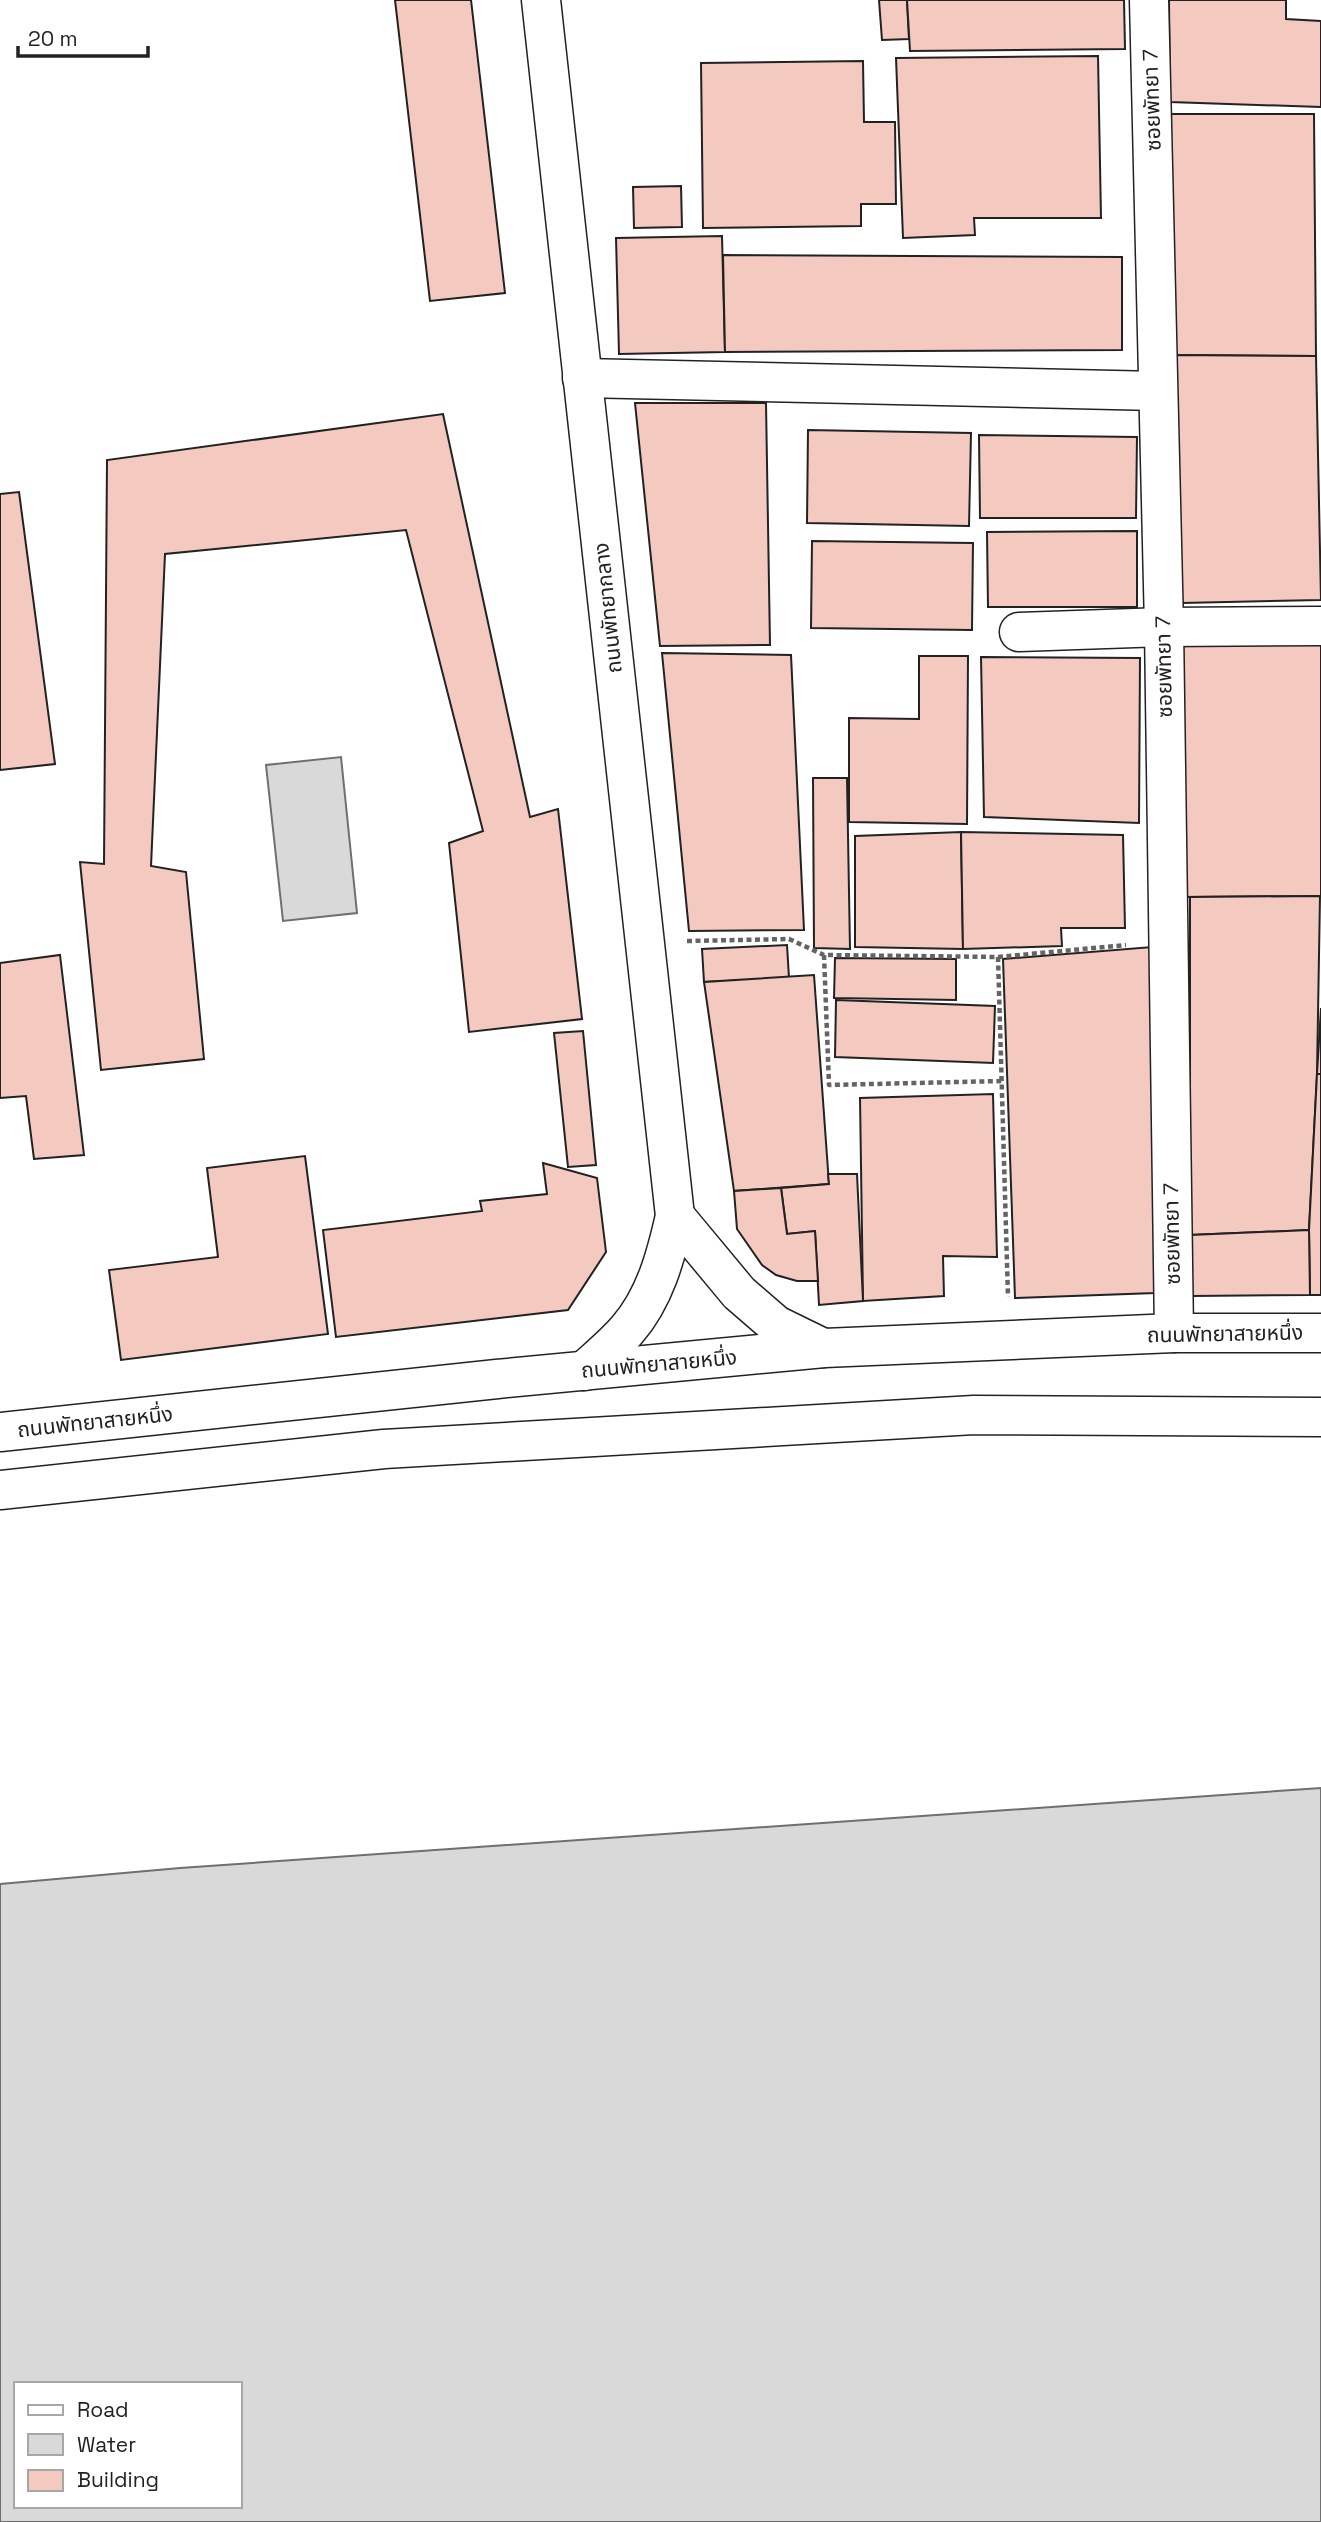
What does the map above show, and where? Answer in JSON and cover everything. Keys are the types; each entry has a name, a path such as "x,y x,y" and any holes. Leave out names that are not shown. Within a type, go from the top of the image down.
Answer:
{"street":[{"name":"ถนนพัทยากลาง","path":"541,0 675,1216 667,1252 649,1299 628,1329 584,1371"},
{"name":"ซอยพัทยา 7","path":"1149,0 1164,627 1174,1334"},
{"path":"583,378 1157,391"},
{"path":"1019,632 1164,627 1321,626"},
{"path":"675,1216 738,1293 776,1325 824,1348"},
{"name":"ถนนพัทยาสายหนึ่ง","path":"0,1432 824,1348 1174,1334 1321,1333"},
{"path":"0,1490 384,1449 964,1415 1321,1417"}],"path":[{"path":"645,942 789,939 824,955 998,957 1168,942"},
{"path":"824,955 829,1085 1002,1081"},
{"path":"998,957 1009,1340"}],"water":[{"path":"341,757 357,913 283,921 266,765"},
{"path":"1321,1788 1321,2522 0,2522 0,1884 180,1868"}],"building":[{"path":"395,0 471,0 505,293 430,301"},
{"path":"879,0 907,0 909,39 882,40"},
{"path":"907,0 1124,0 1125,49 910,51"},
{"path":"1169,0 1286,0 1286,19 1321,21 1321,107 1170,102"},
{"path":"1098,56 1101,218 974,218 975,235 903,238 896,58"},
{"path":"863,61 864,122 895,122 896,204 861,204 861,226 703,228 701,63"},
{"path":"1169,114 1314,114 1316,356 1170,355"},
{"path":"681,186 682,227 634,228 633,187"},
{"path":"722,236 725,352 619,354 616,238"},
{"path":"723,255 1122,257 1122,350 725,352"},
{"path":"1170,355 1316,356 1321,600 1182,603"},
{"path":"635,403 766,403 770,645 660,646"},
{"path":"443,414 530,817 558,809 582,1019 469,1032 449,843 483,831 406,530 165,554 151,866 186,872 204,1059 101,1070 80,862 104,864 107,460"},
{"path":"808,430 971,433 969,526 807,523"},
{"path":"979,435 1137,437 1136,518 980,518"},
{"path":"19,492 55,764 0,770 0,494"},
{"path":"1137,531 1137,607 988,607 987,532"},
{"path":"812,541 973,543 972,630 811,628"},
{"path":"1321,644 1321,896 1181,897 1179,646"},
{"path":"662,653 791,655 804,930 689,931"},
{"path":"919,656 968,656 967,824 849,822 849,718 919,719"},
{"path":"981,657 1140,658 1139,823 984,817"},
{"path":"813,778 847,778 850,949 814,948"},
{"path":"961,832 963,949 855,947 855,836"},
{"path":"961,832 1123,835 1125,928 1061,928 1062,946 963,949"},
{"path":"1320,896 1317,1074 1309,1230 1190,1235 1190,897"},
{"path":"787,945 789,978 704,982 702,949"},
{"path":"1152,947 1155,1293 1015,1298 1003,959"},
{"path":"60,955 84,1155 34,1159 26,1096 0,1098 0,963"},
{"path":"835,958 956,959 956,1000 834,998"},
{"path":"814,975 829,1184 734,1191 704,982"},
{"path":"836,1000 995,1006 993,1063 835,1057"},
{"path":"1321,1008 1321,1074 1317,1074"},
{"path":"583,1031 596,1165 568,1167 554,1033"},
{"path":"1317,1074 1321,1074 1321,1295 1310,1295 1309,1230"},
{"path":"993,1094 997,1257 943,1256 944,1296 863,1301 860,1098"},
{"path":"305,1156 328,1334 121,1360 109,1270 218,1257 207,1168"},
{"path":"543,1163 597,1178 606,1252 568,1310 336,1337 323,1230 482,1211 480,1201 547,1194"},
{"path":"828,1174 857,1174 863,1301 819,1305 815,1231 787,1234 781,1188 829,1184"},
{"path":"781,1188 787,1234 815,1231 818,1281 797,1281 776,1275 762,1265 737,1229 734,1191"},
{"path":"1309,1230 1310,1295 1192,1296 1190,1235"}]}
